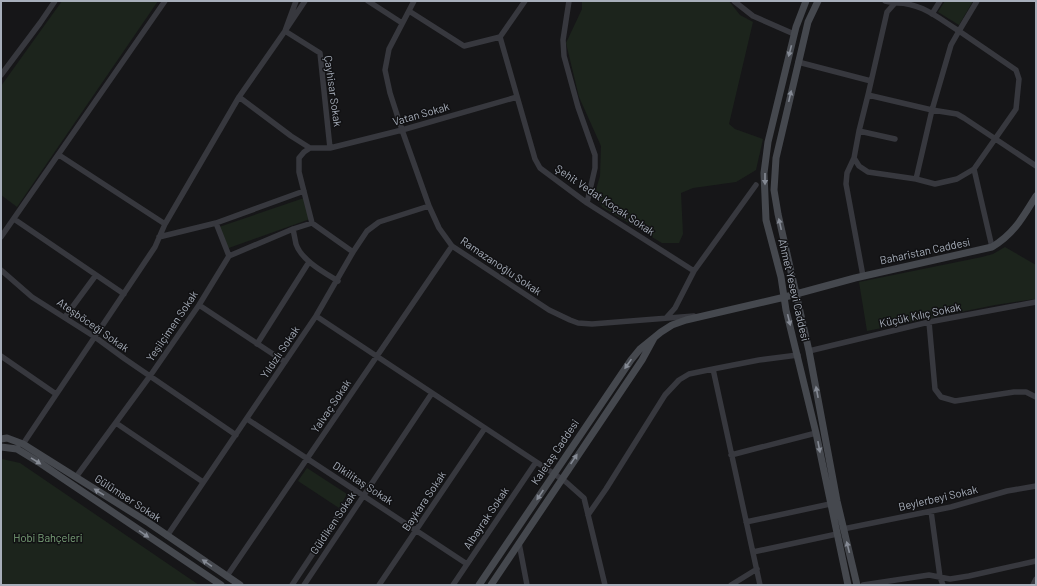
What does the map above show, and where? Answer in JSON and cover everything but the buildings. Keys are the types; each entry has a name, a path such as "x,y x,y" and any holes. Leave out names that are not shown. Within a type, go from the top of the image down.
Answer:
{"street":[{"path":"1,75 55,1"},
{"path":"1,237 165,1"},
{"path":"285,31 296,1"},
{"path":"23,444 155,247 165,224 239,97 305,1"},
{"path":"368,1 402,23"},
{"name":"Ramazanoğlu Sokak","path":"414,1 389,49 385,70 390,93 429,206 439,228 452,246 549,310 578,323 592,324 703,315"},
{"path":"409,11 464,46 500,37 525,1"},
{"path":"569,1 563,40 564,56 578,107 595,155 595,168 587,203"},
{"path":"734,1 753,16 794,34"},
{"name":"Ahmet Yesevi Caddesi","path":"806,1 794,34 768,142 764,173 766,220 781,277 786,310 816,433 848,585"},
{"name":"Ahmet Yesevi Caddesi","path":"818,1 808,22 798,62 776,158 774,190 809,351 843,529 857,585"},
{"path":"854,158 859,166 868,172 916,179 935,184 957,179 974,169 1016,109 1020,79 1016,70 924,9 906,3 885,1"},
{"path":"932,14 940,1"},
{"path":"916,179 932,110 951,45 977,1"},
{"path":"863,276 846,184 847,173 854,158 887,12 895,3"},
{"name":"Çayhisar Sokak","path":"285,31 320,53 330,148"},
{"name":"Şehit Vedat Koçak Sokak","path":"500,37 535,159 540,168 587,203 694,271"},
{"path":"798,62 871,81"},
{"path":"868,95 932,110 957,114 1036,166"},
{"name":"Vatan Sokak","path":"310,148 330,148 402,130 517,96"},
{"path":"239,97 291,136 310,148 299,158 299,172 312,222 353,252"},
{"path":"859,131 895,139"},
{"path":"59,154 165,224"},
{"path":"974,169 992,247"},
{"path":"666,318 675,308 694,271 756,185"},
{"path":"160,237 216,223 304,191"},
{"name":"Baharistan Caddesi","path":"796,293 863,276 992,247 1008,236 1036,196"},
{"name":"Yıldızlı Sokak","path":"167,536 316,316 353,252 367,231 379,222 429,206"},
{"path":"14,219 124,294"},
{"path":"216,223 229,256 312,222"},
{"path":"293,229 296,246 310,262 322,272 338,280"},
{"name":"Yalvaç Sokak","path":"227,576 452,246"},
{"name":"Yeşilçimen Sokak","path":"76,477 150,376 199,305 229,256"},
{"path":"257,344 310,262"},
{"name":"Ateşböceği Sokak","path":"1,270 32,297 95,337 236,435"},
{"path":"65,317 96,275"},
{"name":"Kaletaş Caddesi","path":"479,585 635,354 655,336 672,325 703,315 796,293"},
{"name":"Küçük Kılıç Sokak","path":"809,351 929,322 1036,302"},
{"path":"199,305 285,362"},
{"path":"316,316 554,474 584,498 605,585"},
{"path":"929,322 935,389 941,397 955,401 1014,392 1026,392 1036,397"},
{"name":"Kaletaş Caddesi","path":"490,585 642,360 655,336"},
{"path":"588,515 665,395 679,380 689,374 759,360 798,355"},
{"path":"1,356 56,394"},
{"path":"713,369 760,585"},
{"name":"Güldiken Sokak","path":"304,585 432,393"},
{"name":"Dikilitaş Sokak","path":"247,419 467,564"},
{"path":"116,422 203,482"},
{"name":"Baykara Sokak","path":"379,585 485,428"},
{"path":"731,455 816,433"},
{"name":"Gülümser Sokak","path":"1,439 7,438 23,444 167,536 240,585"},
{"path":"1,447 17,449 40,463 221,585"},
{"name":"Albayrak Sokak","path":"453,585 536,462"},
{"name":"Beylerbeyi Sokak","path":"843,529 951,507 1007,491 1036,486"},
{"path":"292,585 355,490"},
{"path":"746,522 830,504"},
{"path":"930,511 940,577 943,585"},
{"path":"753,552 837,534"},
{"path":"519,543 527,585"},
{"path":"863,585 929,575 950,579 1036,561"},
{"path":"731,585 756,568"},
{"path":"1033,585 1036,579"}],"green space":[{"path":"62,1 158,1 17,207 1,195 1,86"},
{"path":"582,1 729,1 740,15 753,22 729,124 735,129 763,139 756,170 736,182 693,188 681,193 683,234 679,243 662,243 602,207 595,193 600,176 601,146 579,97 566,43 582,9"},
{"path":"945,1 973,1 959,25 938,12"},
{"path":"304,198 310,219 226,249 219,227"},
{"path":"1005,247 1036,265 1035,299 995,305 867,331 859,282 982,257 993,254"},
{"name":"Hobi Bahçeleri","path":"2,459 20,463 199,585 1,585"},
{"path":"307,468 347,494 339,508 298,481"}]}
